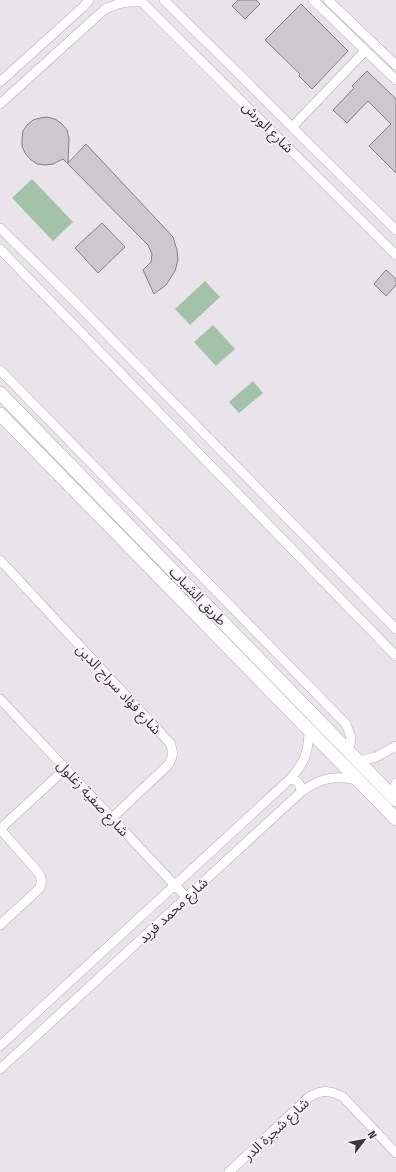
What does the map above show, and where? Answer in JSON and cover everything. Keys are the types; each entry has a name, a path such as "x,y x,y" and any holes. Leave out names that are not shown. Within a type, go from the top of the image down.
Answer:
{"street":[{"path":"0,82 89,0"},
{"name":"شارع الورش","path":"164,0 396,230"},
{"path":"312,0 396,80"},
{"path":"328,0 396,65"},
{"path":"0,104 105,10 123,2 141,1"},
{"name":"شارع الورش","path":"141,1 396,255"},
{"path":"195,55 207,43"},
{"path":"292,127 365,51"},
{"path":"0,228 71,298 396,629"},
{"path":"0,250 396,656"},
{"path":"60,310 71,298"},
{"path":"0,370 346,724 351,737 349,751"},
{"name":"طريق الشباب","path":"0,393 349,751 394,792"},
{"name":"طريق الشباب","path":"0,414 396,819"},
{"path":"180,434 192,422"},
{"path":"236,491 248,479"},
{"name":"شارع فؤاد سراج الدين","path":"0,560 170,743 173,750 172,758 168,765 112,818"},
{"name":"شارع صفية زغلول","path":"1,704 112,818 186,897"},
{"name":"شارع محمد فريد","path":"0,1046 290,779 297,771 305,757 309,741 309,730"},
{"path":"359,761 376,757 396,746"},
{"path":"0,925 40,888 42,882 41,876 38,872 0,829 65,769"},
{"name":"شارع محمد فريد","path":"0,1069 301,792 311,785 333,777 346,777 357,780"},
{"path":"290,779 299,783 301,792"},
{"name":"شارع شجرة الدر","path":"230,1172 308,1098 314,1094 324,1092 334,1093 343,1098 396,1153"}],"green space":[{"path":"32,179 73,222 53,241 12,198"},
{"path":"205,281 220,297 190,325 175,309"},
{"path":"213,325 235,349 216,366 194,342"},
{"path":"253,381 263,393 239,413 229,402"}],"building":[{"path":"238,0 256,0 260,4 245,19 232,6"},
{"path":"301,4 348,51 312,89 299,76 300,74 265,40"},
{"path":"367,71 396,99 396,173 369,146 391,124 368,101 347,123 333,110 354,88 352,86"},
{"path":"47,117 55,119 67,130 69,138 68,163 86,144 173,237 178,260 175,271 166,285 154,294 143,270 151,262 152,254 148,245 63,159 53,164 37,164 25,153 22,146 23,131 33,120"},
{"path":"102,223 125,247 98,273 75,248"},
{"path":"386,270 396,279 396,285 386,296 374,284"}]}
